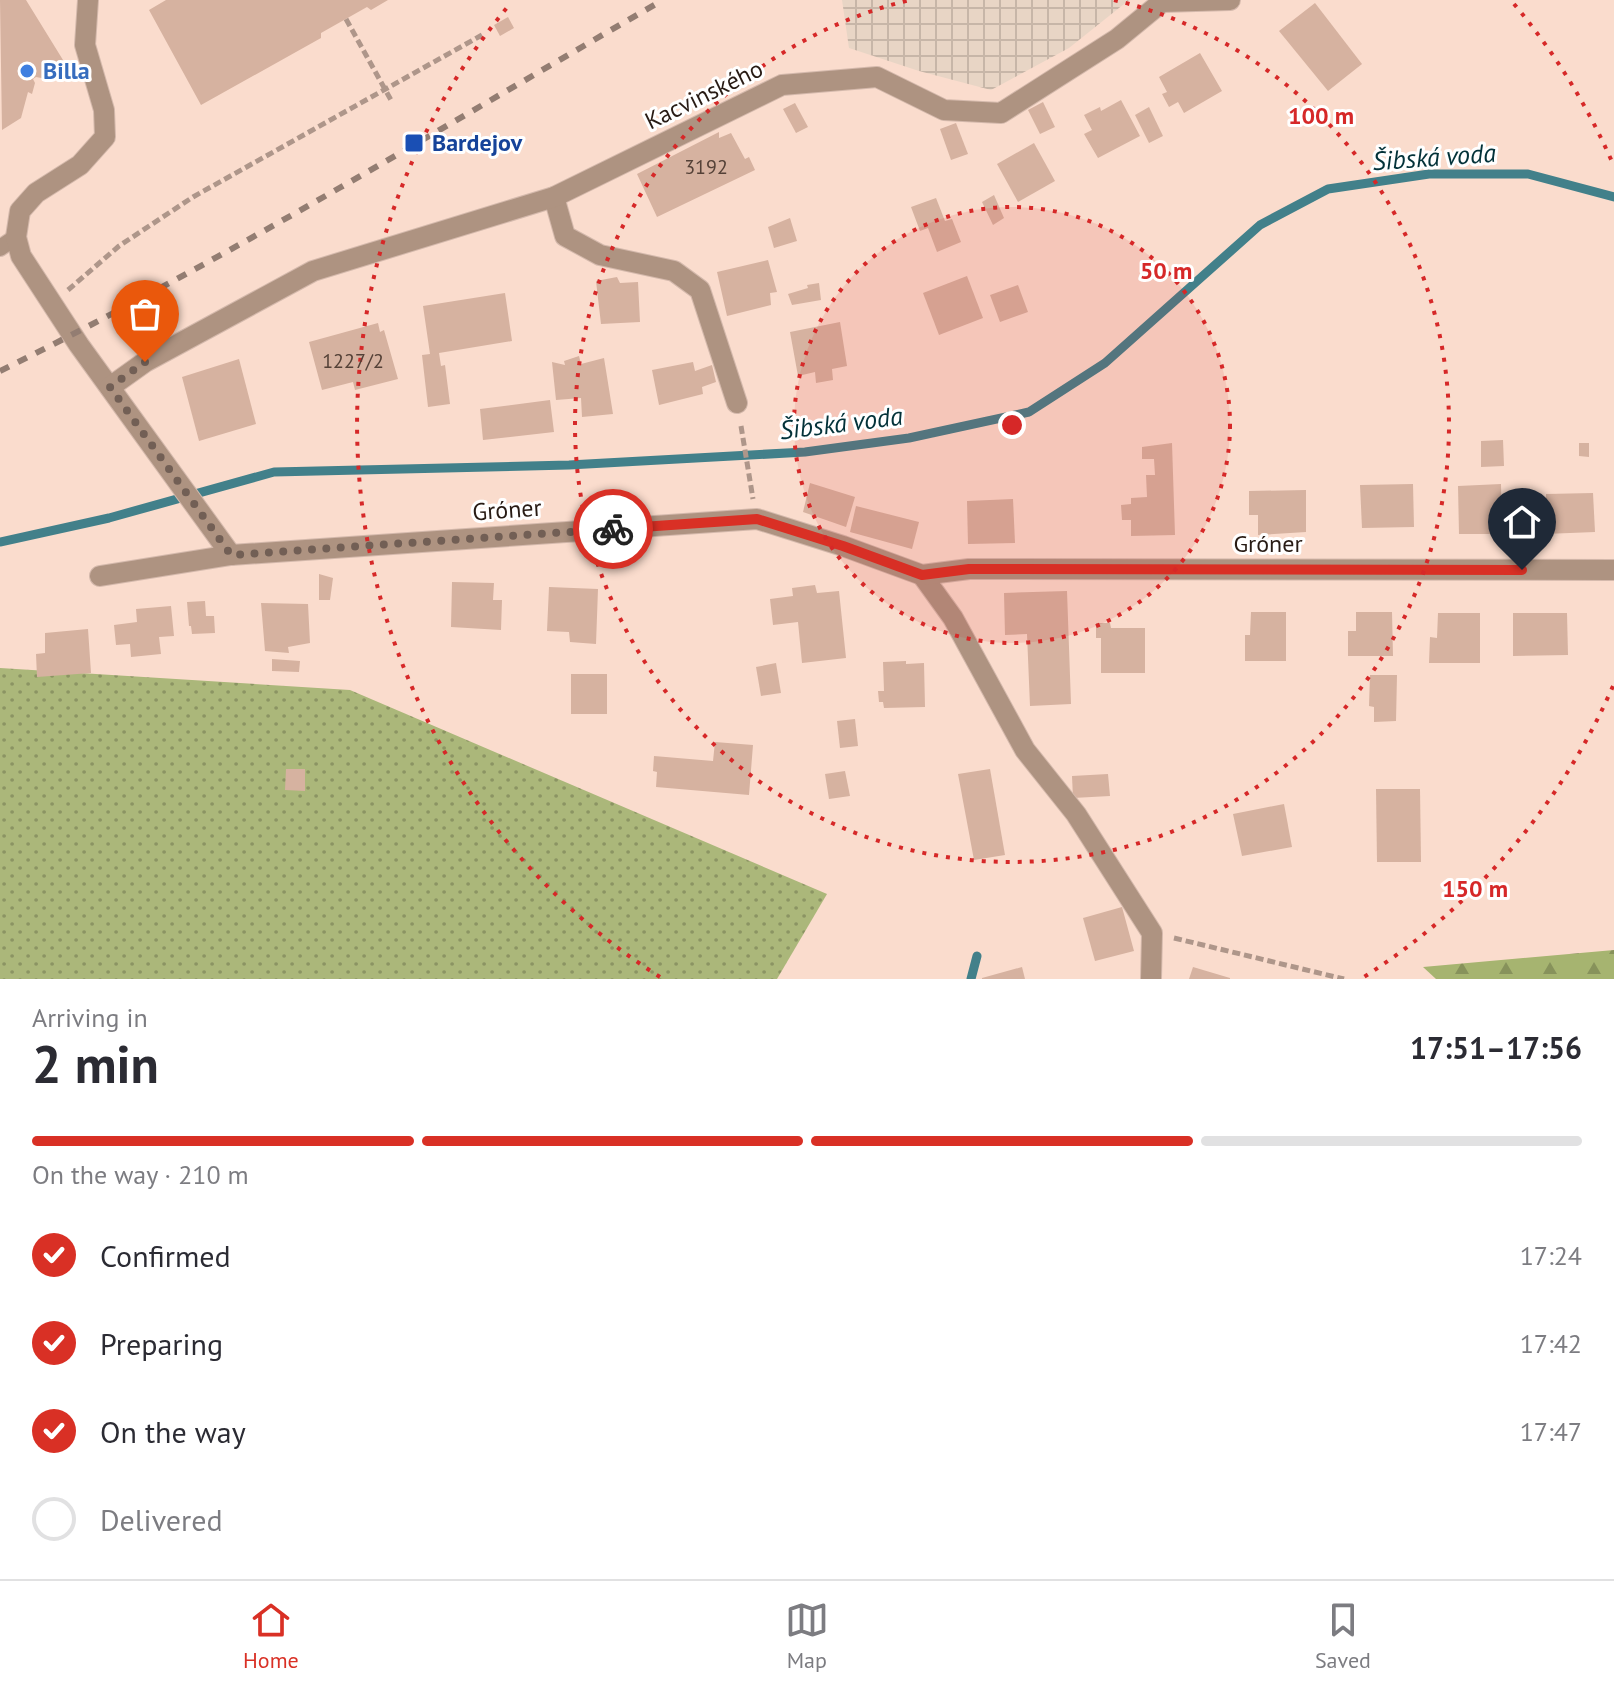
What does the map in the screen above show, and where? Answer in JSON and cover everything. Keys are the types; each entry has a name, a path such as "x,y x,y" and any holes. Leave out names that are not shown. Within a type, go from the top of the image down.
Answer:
{"street":[{"path":"88,0 85,45 104,110 105,137 80,165 36,193 20,211 8,242 21,256 163,463 231,555"},
{"name":"Kacvinského","path":"110,387 145,362 313,271 554,197 782,85 877,77 944,110 1001,113 1117,39 1162,2 1230,0"},
{"path":"554,197 565,236 600,255 674,271 700,290 737,403"},
{"name":"Gróner","path":"100,576 231,555 757,519 922,575 969,569 1614,570"},
{"path":"922,575 953,618 1025,750 1076,814 1152,933 1151,979"}],"path":[{"path":"346,19 391,100"},
{"path":"66,292 119,246 155,221 482,35"},
{"path":"741,428 752,492"},
{"path":"1152,933 1344,979"}],"shaded area":[{"path":"842,0 1129,0 1069,48 991,90 849,48"}],"green space":[{"path":"0,668 350,690 827,894 777,979 0,979"},
{"path":"1614,950 1614,979 1436,979 1423,967"}],"building":[{"name":"Billa","path":"0,0 26,0 63,60 56,65 52,80 33,79 32,94 28,92 21,118 2,130"},
{"path":"166,0 388,0 371,10 367,7 321,33 321,38 201,105 149,10"},
{"path":"1315,3 1362,64 1328,91 1279,31"},
{"path":"508,17 514,28 500,36 494,25"},
{"path":"1200,53 1222,91 1184,113 1178,102 1169,107 1162,94 1167,92 1159,77"},
{"path":"1121,100 1140,136 1098,158 1084,134 1092,130 1084,115 1100,107 1101,111"},
{"path":"1043,102 1055,127 1040,134 1028,110"},
{"path":"795,103 808,127 796,133 783,109"},
{"path":"1149,107 1163,136 1149,143 1135,115"},
{"path":"956,123 968,154 951,160 940,129"},
{"path":"719,132 719,138 731,133 745,159 749,157 755,170 657,217 637,174"},
{"path":"1034,143 1055,181 1018,202 997,164"},
{"path":"994,195 1004,218 993,225 982,202"},
{"path":"936,198 945,221 952,219 961,242 937,252 928,228 920,231 911,207"},
{"path":"790,218 797,241 774,248 768,227"},
{"path":"768,260 777,292 770,293 771,305 727,316 717,272"},
{"path":"967,276 983,318 939,335 923,293"},
{"path":"617,277 620,283 638,282 640,322 601,324 596,281"},
{"path":"819,283 821,300 792,305 788,294"},
{"path":"1018,285 1028,312 1000,322 990,295"},
{"path":"505,293 512,341 439,353 441,366 445,365 450,404 428,407 422,355 430,354 423,306"},
{"path":"840,322 847,366 832,369 833,380 816,383 815,372 798,376 790,332"},
{"path":"378,323 380,332 384,330 398,379 355,390 353,382 322,390 309,342"},
{"path":"579,356 581,364 604,358 613,414 582,417 581,398 556,400 552,362 565,365 564,361"},
{"path":"239,359 256,424 199,441 182,377"},
{"path":"693,362 695,371 712,365 716,382 702,387 703,394 659,405 652,370"},
{"path":"550,400 554,432 483,440 480,409"},
{"path":"1503,440 1504,466 1481,467 1481,441"},
{"path":"1172,443 1175,535 1131,536 1131,520 1122,520 1121,505 1131,504 1131,498 1147,497 1146,475 1155,475 1154,459 1142,459 1142,447"},
{"path":"1579,443 1589,443 1589,457 1579,456"},
{"path":"810,483 855,497 846,527 803,512"},
{"path":"1413,484 1414,527 1362,528 1360,485"},
{"path":"1501,484 1502,534 1459,534 1458,486"},
{"path":"1306,490 1306,532 1258,535 1258,515 1249,515 1249,491"},
{"path":"1593,493 1595,532 1545,534 1546,494"},
{"path":"1013,499 1015,543 968,544 967,501"},
{"path":"856,506 919,522 912,549 850,532"},
{"path":"319,574 333,578 330,600 319,600"},
{"path":"452,582 494,583 493,600 502,600 501,630 451,627"},
{"path":"815,585 817,593 839,591 846,658 802,663 798,622 773,625 770,599 793,596 792,588"},
{"path":"549,587 598,589 596,644 570,642 569,632 547,631"},
{"path":"1067,591 1071,704 1030,706 1027,634 1005,635 1004,593"},
{"path":"205,601 206,616 214,616 215,633 192,634 187,602"},
{"path":"261,603 308,604 310,643 288,647 289,653 265,651"},
{"path":"171,606 174,636 159,637 161,654 131,657 130,644 116,645 114,625 137,622 136,609"},
{"path":"1251,612 1286,612 1286,661 1245,661 1245,635 1250,635"},
{"path":"1356,612 1392,612 1393,656 1348,656 1348,631 1356,631"},
{"path":"1438,613 1480,613 1480,663 1429,663 1430,637 1437,638"},
{"path":"1513,613 1567,613 1568,655 1513,656"},
{"path":"1096,623 1110,623 1111,628 1145,628 1145,673 1101,673 1101,638 1096,638"},
{"path":"88,629 91,673 37,677 36,654 45,653 45,633"},
{"path":"272,659 300,661 299,672 272,671"},
{"path":"906,661 906,664 924,663 925,707 884,708 883,702 879,702 878,691 884,691 883,662"},
{"path":"776,663 781,693 761,696 756,667"},
{"path":"571,674 607,674 607,714 571,714"},
{"path":"1370,675 1397,675 1396,721 1374,722 1374,707 1369,706"},
{"path":"855,719 858,746 840,748 837,721"},
{"path":"715,742 753,745 749,795 656,787 654,756 713,761"},
{"path":"286,769 305,769 305,791 285,790"},
{"path":"990,769 1005,855 974,860 958,774"},
{"path":"845,771 850,796 829,799 825,774"},
{"path":"1108,774 1110,796 1073,798 1072,776"},
{"path":"1376,789 1420,789 1421,862 1377,862"},
{"path":"1284,804 1292,847 1242,856 1233,814"},
{"path":"1122,907 1134,951 1095,961 1083,918"},
{"path":"1022,967 1025,979 982,979 982,978"},
{"path":"1193,967 1230,978 1230,979 1189,979"}],"waterway":[{"name":"Šibská voda","path":"0,542 109,518 274,472 569,465 805,452 909,438 1029,412 1105,363 1260,225 1328,189 1429,174 1528,174 1614,197"},
{"path":"971,979 977,956"}],"railway":[{"path":"0,371 252,238 663,0"}],"way so far":[{"path":"145,362 110,387 231,555 613,529"}],"place":[{"name":"Billa","path":"27,71"},
{"name":"Bardejov","path":"414,143"}],"route":[{"path":"613,529 757,519 922,575 969,569 1522,570"}]}
